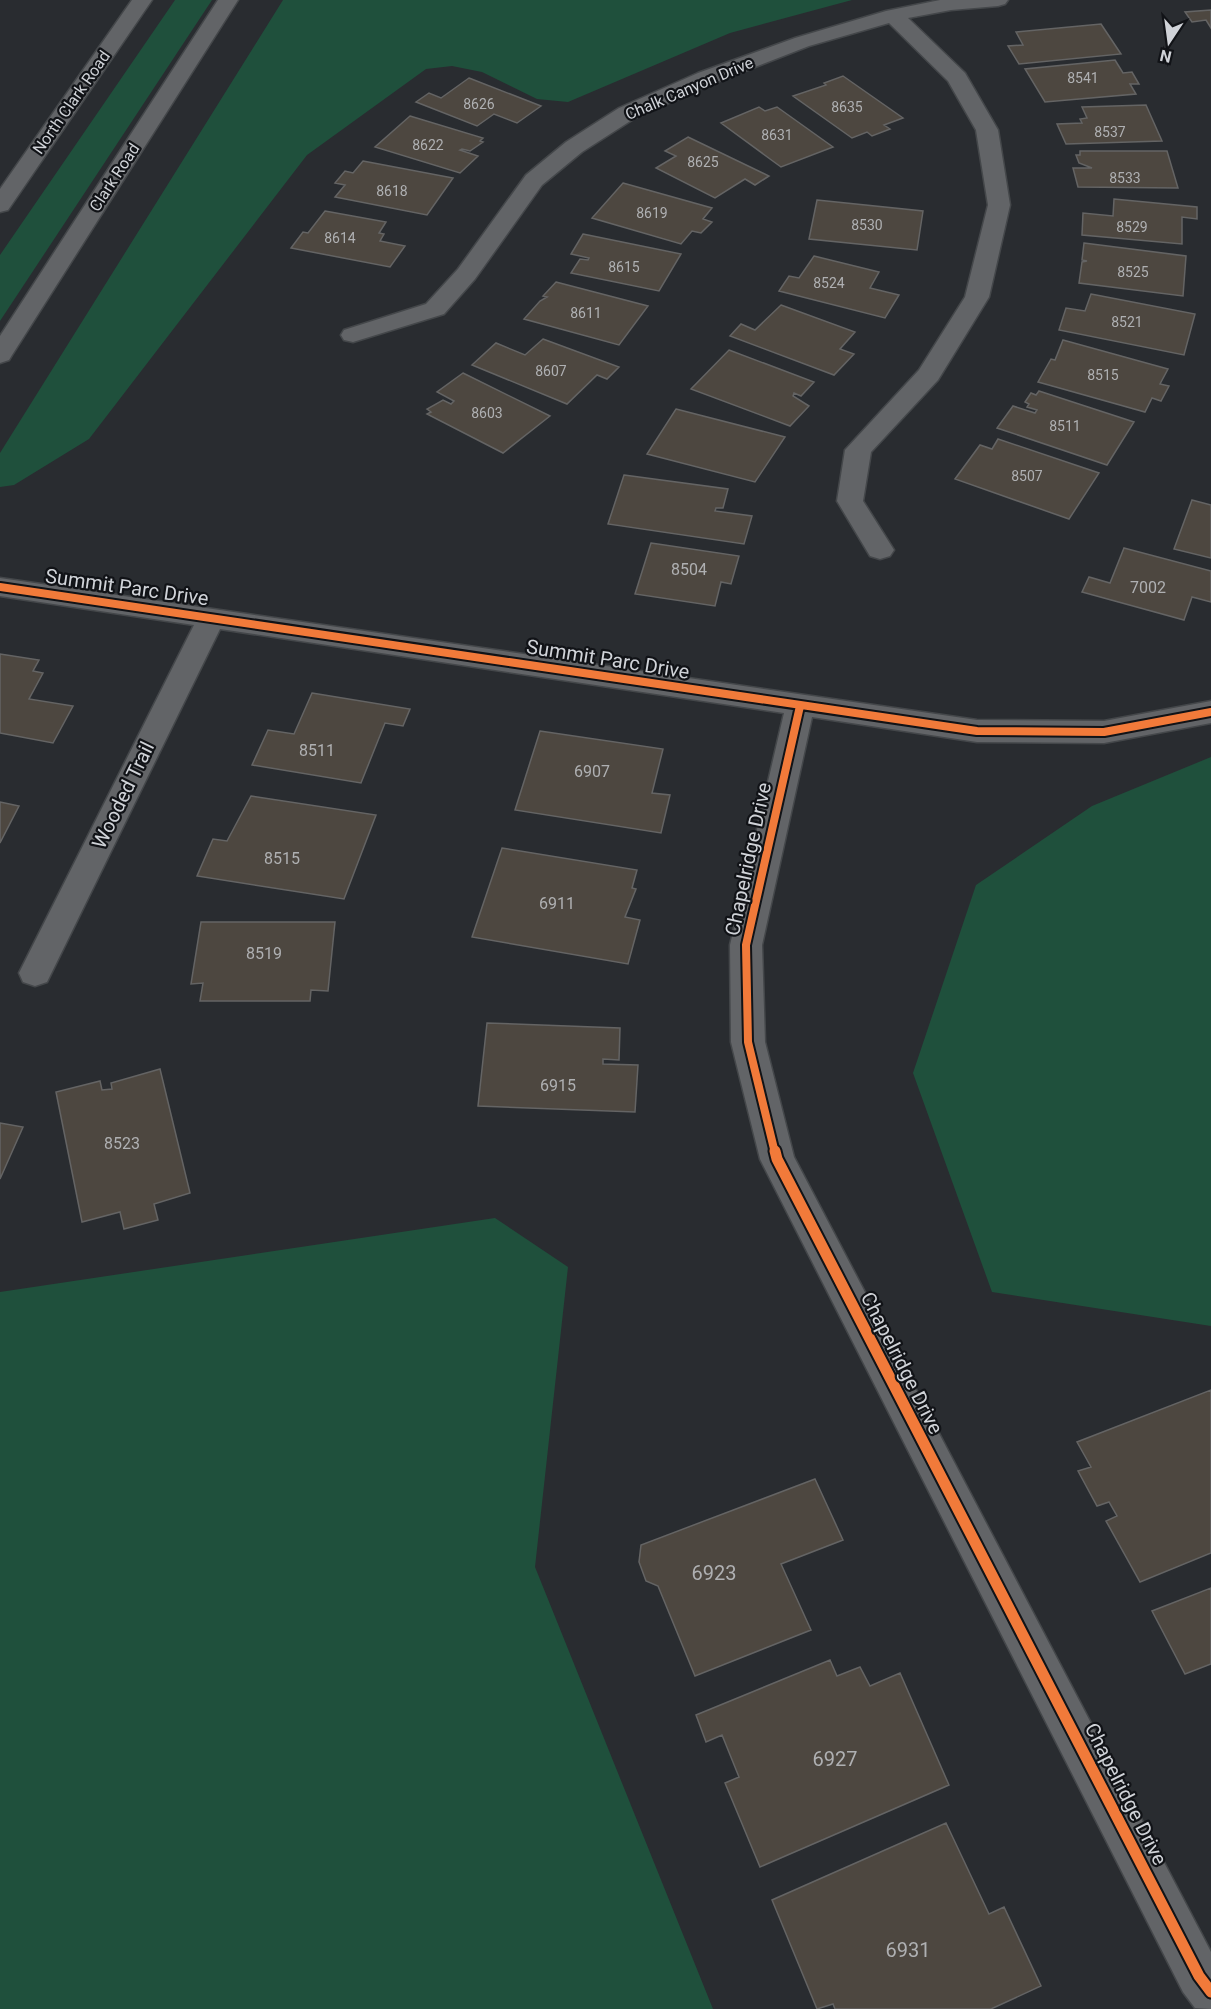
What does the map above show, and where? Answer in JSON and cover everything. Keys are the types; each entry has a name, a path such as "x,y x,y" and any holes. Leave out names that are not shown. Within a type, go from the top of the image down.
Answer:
{"street":[{"name":"North Clark Road","path":"0,205 142,0"},
{"name":"Clark Road","path":"0,355 228,0"},
{"name":"Chalk Canyon Drive","path":"353,335 435,309 467,274 534,180 574,147 627,113 706,78 802,42 893,15 951,4 998,0"},
{"path":"880,550 850,501 858,450 929,375 977,297 999,205 987,130 957,78 893,15"},
{"name":"Summit Parc Drive","path":"0,587 978,731 1104,732 1211,712"},
{"name":"Wooded Trail","path":"35,973 212,617"},
{"name":"Chapelridge Drive","path":"800,706 746,945 748,1042 777,1159 1194,1965 1211,1992"}],"green space":[{"path":"175,0 212,0 0,321 0,255"},
{"path":"283,0 852,0 730,33 568,102 537,99 482,72 452,66 426,69 307,155 89,439 14,485 0,487 0,453"},
{"path":"1211,757 1211,1326 992,1292 913,1073 976,885 1092,806"},
{"path":"495,1218 568,1267 535,1567 713,2009 0,2009 0,1292"}],"building":[{"path":"1211,10 1211,28 1206,20 1192,22 1185,12"},
{"path":"1101,24 1121,54 1019,64 1008,46 1023,45 1016,32"},
{"path":"1115,60 1123,73 1132,72 1139,84 1130,84 1136,94 1045,102 1025,69"},
{"path":"843,76 903,118 884,125 890,129 872,136 867,132 852,138 793,96 826,85 824,83"},
{"path":"469,78 541,106 517,123 494,114 477,126 416,102 429,93 441,98"},
{"path":"1146,105 1162,141 1066,144 1057,124 1082,123 1080,119 1087,118 1082,107"},
{"path":"759,107 765,111 777,107 833,147 781,167 721,123"},
{"path":"410,116 483,138 480,141 483,142 470,151 460,150 478,156 460,173 375,147"},
{"path":"688,137 769,176 755,185 745,179 715,198 656,168 676,156 665,151"},
{"path":"1080,151 1167,151 1178,188 1078,187 1073,168 1092,168 1079,163 1076,155 1080,155"},
{"path":"363,161 453,178 427,215 335,197 345,185 335,183 345,171 353,173"},
{"path":"623,183 712,208 703,219 712,222 701,233 692,231 681,244 592,218"},
{"path":"1114,199 1197,207 1197,219 1182,217 1182,244 1082,235 1083,213 1113,216"},
{"path":"817,200 923,211 917,250 809,239"},
{"path":"325,211 386,222 379,233 384,234 380,241 405,246 390,267 291,248 303,232 308,233"},
{"path":"583,234 681,254 659,291 571,273 580,259 588,260 589,258 571,254"},
{"path":"1084,243 1186,256 1183,296 1079,283 1082,262 1087,261 1082,260"},
{"path":"814,256 879,272 870,288 899,295 885,318 779,291 789,276 799,278"},
{"path":"556,282 648,306 619,345 524,319 540,301 547,297 543,296"},
{"path":"1091,294 1195,314 1184,355 1059,330 1066,308 1085,311"},
{"path":"781,305 855,332 840,349 854,354 834,375 730,336 741,324 755,330"},
{"path":"543,339 619,367 607,379 597,375 567,404 472,365 496,343 525,355"},
{"path":"1063,340 1168,369 1160,384 1169,386 1161,401 1152,398 1145,412 1038,382 1051,359 1055,360"},
{"path":"729,350 814,382 801,396 794,393 793,396 809,406 790,426 691,389"},
{"path":"463,373 550,416 503,453 427,414 431,412 427,409 443,400 451,404 454,401 437,392"},
{"path":"1039,391 1134,422 1107,465 997,428 1013,406 1035,413 1037,410 1027,407 1029,404 1025,402 1031,393 1036,395"},
{"path":"676,409 785,437 755,482 647,454"},
{"path":"998,439 1099,473 1069,519 955,479 980,445 992,449"},
{"path":"624,475 728,489 723,508 716,508 715,511 752,516 744,544 608,524"},
{"path":"1192,500 1211,505 1211,558 1174,549"},
{"path":"651,543 739,556 731,584 721,582 715,606 635,594"},
{"path":"1124,548 1211,571 1211,602 1192,597 1184,620 1082,592 1089,577 1110,583"},
{"path":"0,654 39,660 33,671 43,673 29,699 73,706 53,743 0,733"},
{"path":"312,693 410,709 403,726 385,723 361,783 252,765 268,730 294,734"},
{"path":"540,731 663,749 652,793 670,795 661,833 515,810"},
{"path":"251,796 376,815 344,899 197,876 213,839 227,841"},
{"path":"0,802 19,806 0,843"},
{"path":"502,848 637,870 632,888 636,889 625,917 640,920 628,964 472,937"},
{"path":"201,922 335,922 328,991 311,990 310,1001 200,1001 203,983 191,984"},
{"path":"487,1023 620,1028 619,1060 603,1059 603,1064 638,1065 635,1112 478,1106"},
{"path":"160,1069 190,1193 154,1204 158,1220 124,1229 120,1212 82,1222 56,1092 100,1081 102,1090 112,1089 111,1083"},
{"path":"0,1123 23,1127 0,1179"},
{"path":"1211,1390 1211,1553 1140,1582 1106,1521 1117,1516 1109,1502 1097,1506 1078,1471 1091,1467 1077,1442"},
{"path":"815,1479 843,1540 781,1564 811,1630 695,1676 658,1586 646,1581 639,1562 641,1545"},
{"path":"1211,1588 1211,1664 1185,1674 1152,1611"},
{"path":"830,1660 837,1676 860,1667 870,1686 900,1673 949,1785 760,1867 725,1783 739,1777 722,1735 706,1742 696,1715"},
{"path":"946,1823 989,1914 1004,1907 1041,1986 991,2009 835,2009 833,2004 817,2009 772,1900"}],"cycle path":[{"path":"0,587 977,731 1104,732 1211,712"},
{"path":"800,706 746,945 748,1042 777,1159 1199,1976 1211,1992"}]}
